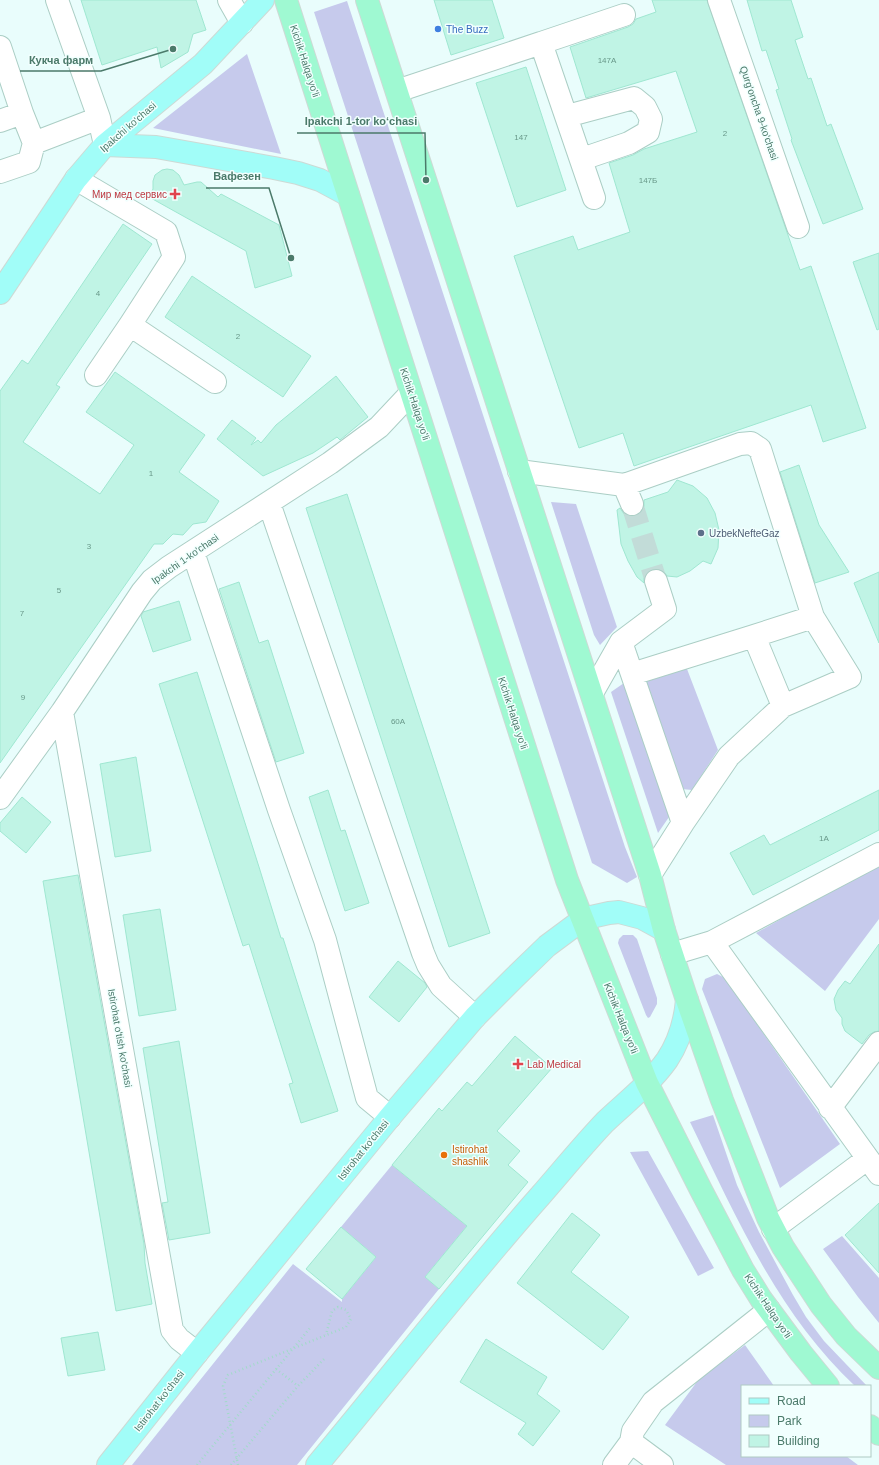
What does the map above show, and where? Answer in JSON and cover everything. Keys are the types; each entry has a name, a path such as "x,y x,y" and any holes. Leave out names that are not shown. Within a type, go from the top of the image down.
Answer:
{"highway":[{"name":"Kichik Halqa yo'li","path":"286,0 567,880 582,920 647,1083 743,1270 769,1310 827,1385"},
{"path":"367,0 592,692 650,874 664,930 722,1100 758,1196 773,1229 794,1265 821,1305 846,1336 879,1368"},
{"path":"871,1427 879,1434"}],"main road":[{"name":"Ipakchi ko'chasi","path":"0,293 76,179 105,144 203,64 263,0"},
{"path":"105,144 156,147 298,173 320,180 348,195"},
{"name":"Istirohat ko'chasi","path":"108,1465 197,1353 390,1117 475,1017 547,946 582,920 600,914 619,912 642,918 664,930"},
{"path":"318,1465 513,1227 604,1123 662,1067 673,1049 683,1025 687,1000"}],"street":[{"path":"57,0 99,118 105,144"},
{"path":"229,0 242,23"},
{"name":"Qurg'oncha 9-ko'chasi","path":"719,0 798,227"},
{"path":"397,91 624,15"},
{"path":"541,43 582,159 594,198"},
{"path":"0,172 29,162 34,143 2,59"},
{"path":"567,116 634,98 645,107 651,119 648,132 629,143 582,159"},
{"path":"0,121 22,113"},
{"path":"34,143 99,118"},
{"path":"76,179 166,232 174,257 96,375"},
{"path":"130,325 215,382"},
{"name":"Ipakchi 1-ko'chasi","path":"0,798 62,712 142,592 152,580 330,463 379,427 411,393"},
{"path":"520,471 628,495 740,444 751,443 760,449 813,617 850,677 783,706 729,756 650,874"},
{"path":"269,503 423,953 428,965 442,986 475,1017"},
{"path":"193,552 279,810 325,940 367,1098 390,1117"},
{"path":"592,692 622,642 665,609 656,581"},
{"path":"632,674 813,617"},
{"path":"754,636 783,706"},
{"path":"622,642 683,823"},
{"name":"Istirohat o'tish ko'chasi","path":"62,712 172,1330 179,1339 197,1353"},
{"path":"672,954 712,942 879,854"},
{"path":"712,942 873,1166 773,1229"},
{"path":"830,1108 879,1043"},
{"path":"614,1465 632,1442 633,1431 653,1402 769,1310"},
{"path":"632,1442 662,1465"}],"path":[{"path":"238,1465 222,1386 228,1375 293,1347 326,1335 344,1328 348,1325 351,1319 346,1310 338,1307 332,1311 326,1335"},
{"path":"196,1465 310,1328"},
{"path":"231,1465 298,1386 326,1357"},
{"path":"276,1369 298,1386"}],"green space":[{"path":"347,1 625,847 637,877 627,883 592,863 314,12"},
{"path":"247,54 281,154 153,128"},
{"path":"551,502 576,504 617,627 600,645 594,635"},
{"path":"682,666 687,669 718,750 692,790 682,789 646,683 648,677"},
{"path":"624,683 669,817 658,833 611,692"},
{"path":"879,864 879,919 825,991 756,933"},
{"path":"623,935 633,935 637,939 657,998 657,1004 648,1018 618,943 619,939"},
{"path":"717,974 725,978 840,1144 780,1188 702,989 705,979"},
{"path":"713,1115 737,1185 759,1232 793,1295 806,1317 824,1341 866,1385 854,1385 828,1358 803,1327 781,1295 760,1262 690,1122"},
{"path":"648,1151 714,1268 698,1276 630,1152"},
{"path":"392,1165 467,1226 425,1277 439,1289 297,1465 132,1465 293,1264 342,1302 342,1299 376,1257 341,1227"},
{"path":"842,1236 879,1278 879,1323 823,1249"},
{"path":"745,1345 773,1385 741,1385 741,1457 847,1457 858,1465 726,1465 665,1425 699,1379"}],"building":[{"path":"81,0 196,0 206,30 193,34 188,52 161,68 157,47 102,65"},
{"path":"434,0 492,0 504,38 451,55"},
{"path":"652,0 707,0 800,270 811,266 866,428 823,442 811,405 634,466 623,433 579,448 514,256 573,236 578,250 630,232 609,163 633,155 644,149 697,132 676,71 586,98 570,47 628,27 633,24 636,19 656,12"},
{"path":"747,0 791,0 803,37 795,40 808,79 811,78 827,126 831,124 863,209 823,224 791,140 792,139 776,90 779,89 766,50 762,51"},
{"path":"526,67 566,190 517,207 476,83"},
{"path":"162,170 173,170 179,175 184,185 201,182 218,197 221,194 279,225 292,276 255,288 246,251 149,197 153,189 155,175"},
{"path":"123,224 152,244 56,385 60,387 23,442 100,494 134,445 86,412 115,372 205,435 179,472 219,501 206,522 193,524 183,535 173,534 163,544 154,544 0,763 0,391 22,360 28,364"},
{"path":"879,253 879,329 877,330 853,262"},
{"path":"192,276 311,356 283,397 165,317"},
{"path":"336,376 368,417 340,440 337,437 313,453 263,476 217,439 232,420 256,438 251,445 258,440 261,443 276,425"},
{"path":"799,465 819,525 849,572 815,583 780,472"},
{"name":"UzbekNefteGaz","path":"677,480 693,486 707,498 715,513 719,530 718,548 711,564 703,561 690,571 677,577 667,576 659,569 653,569 647,573 644,578 644,583 637,577 621,544 617,510 620,508 624,514 630,516 637,515 642,511 644,500 668,492"},
{"path":"347,494 490,933 449,947 306,508"},
{"path":"879,572 879,643 854,583"},
{"path":"239,582 259,643 268,640 304,753 276,762 219,589"},
{"path":"179,601 191,640 153,652 141,616 143,612"},
{"path":"197,672 281,938 283,938 338,1111 301,1123 289,1084 293,1083 249,944 243,946 159,684"},
{"path":"136,757 151,851 115,857 100,764"},
{"path":"328,790 341,831 345,830 369,903 345,911 309,797"},
{"path":"879,790 879,830 753,895 730,853 764,835 770,845"},
{"path":"22,797 51,822 26,853 0,831 0,823"},
{"path":"78,875 144,1244 145,1263 152,1304 116,1311 43,881"},
{"path":"160,909 176,1010 139,1016 123,915"},
{"path":"879,944 879,1031 869,1035 862,1044 845,1031 842,1024 842,1018 836,1010 834,999 838,990 845,981 850,984"},
{"path":"398,961 425,983 427,987 399,1022 369,997"},
{"path":"515,1036 552,1068 497,1131 520,1151 508,1165 528,1182 439,1289 425,1277 467,1226 392,1165 439,1108 442,1111 467,1082 472,1086"},
{"path":"179,1041 210,1233 169,1240 162,1203 168,1202 143,1048"},
{"path":"879,1203 879,1273 845,1235"},
{"path":"572,1213 600,1235 571,1272 629,1317 603,1350 517,1283"},
{"path":"341,1227 376,1257 342,1299 306,1269"},
{"path":"98,1332 105,1370 68,1376 61,1338"},
{"path":"486,1339 547,1377 537,1394 560,1411 533,1446 518,1434 526,1423 460,1382"}],"tunnel":[{"path":"632,504 656,581"}],"place":[{"name":"The Buzz","path":"438,29"},
{"name":"Кукча фарм","path":"173,49"},
{"name":"Ipakchi 1-tor koʻchasi","path":"426,180"},
{"name":"Мир мед сервис","path":"175,194"},
{"name":"Вафезен","path":"291,258"},
{"name":"UzbekNefteGaz","path":"701,533"},
{"name":"Lab Medical","path":"518,1064"},
{"name":"Istirohat shashlik","path":"444,1155"}]}
